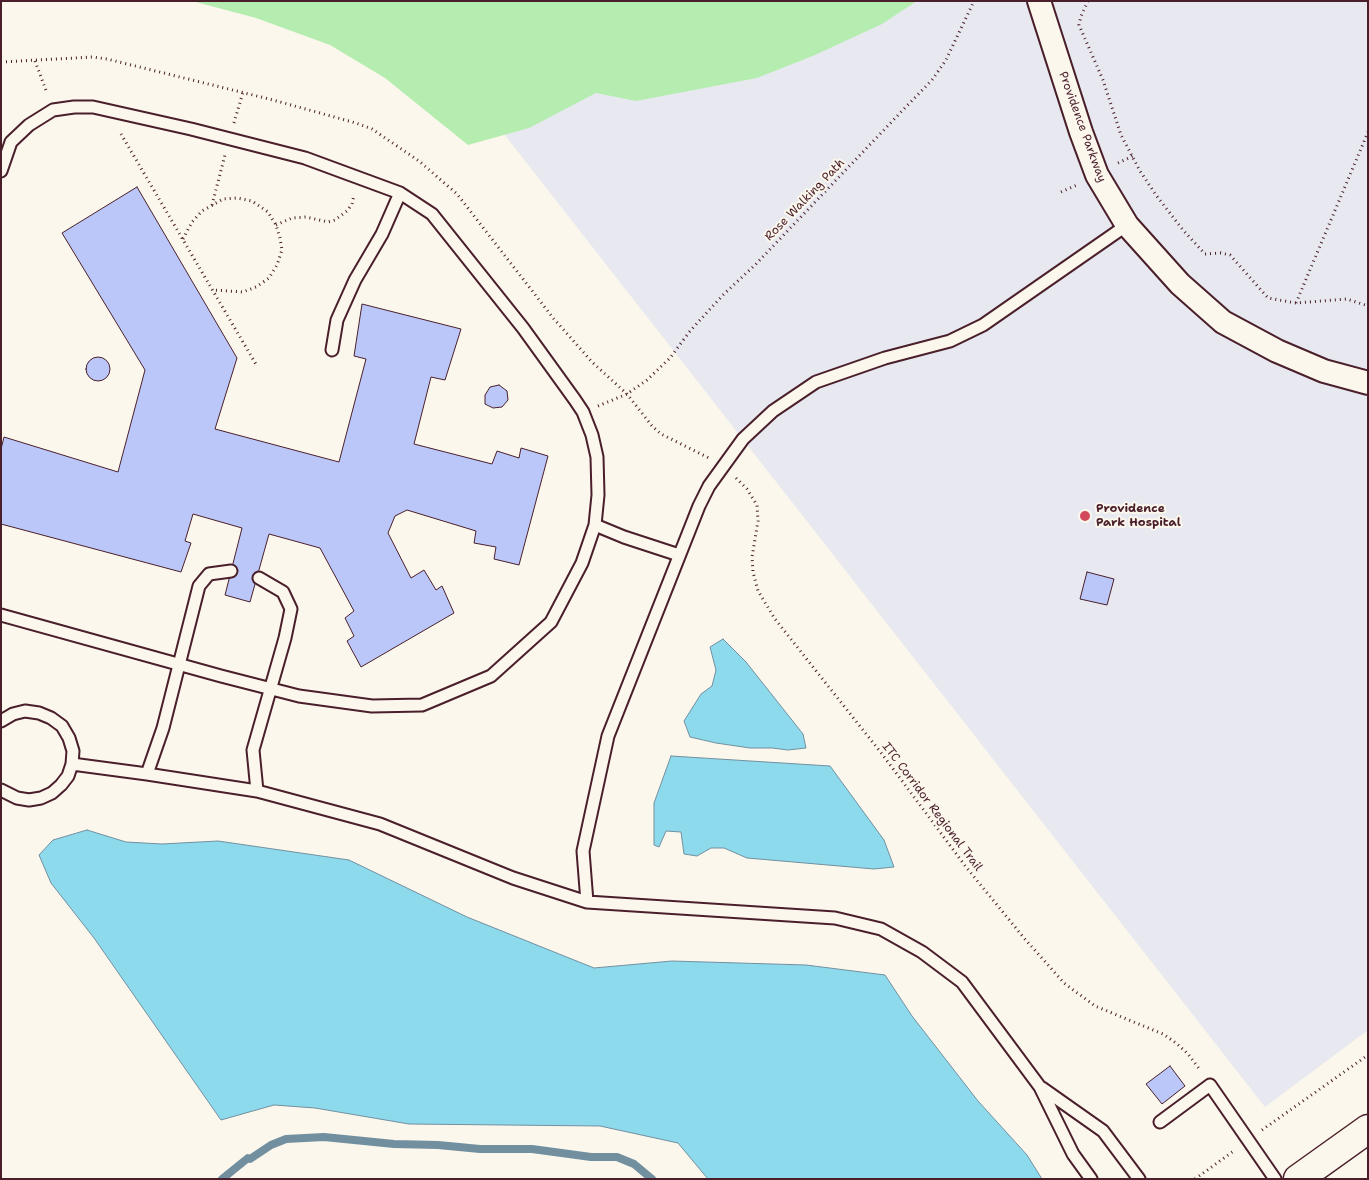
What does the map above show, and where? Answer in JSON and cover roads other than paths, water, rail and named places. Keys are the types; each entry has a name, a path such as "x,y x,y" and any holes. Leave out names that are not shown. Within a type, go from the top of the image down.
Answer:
{"main road":[{"path":"1298,1179 1368,1129"}],"street":[{"name":"Providence Parkway","path":"1039,1 1081,132 1097,175 1127,225 1180,284 1223,322 1277,351 1324,371 1368,383"}],"lane":[{"path":"1,171 11,142 29,124 53,110 74,107 93,108 191,129 305,158 400,193 432,214 439,222 523,328 583,412 592,435 597,456 598,495 595,525 582,563 552,622 491,676 422,705 372,706 299,696 1,615"},
{"path":"332,350 337,320 355,280 382,234 400,193"},
{"path":"587,902 583,851 608,736 699,506 709,486 744,439 772,411 816,382 885,358 950,341 983,325 1127,225"},
{"path":"595,525 624,537 679,555"},
{"path":"147,774 163,728 199,586 208,574 231,571"},
{"path":"257,791 253,750 292,609 283,592 259,578"},
{"path":"1,721 13,714 25,711 51,718 62,726 69,738 73,751 72,764 68,776 62,786 52,793 41,798 29,800 17,798 1,790"},
{"path":"72,764 257,791 380,824 513,878 587,902 835,918 881,928 922,952 962,982 1040,1087 1074,1154 1091,1179"},
{"path":"1160,1122 1210,1085 1274,1179"},
{"path":"1040,1087 1103,1131 1139,1179"}],"water":[{"path":"723,639 746,662 803,734 806,748 788,750 750,748 690,737 684,721 701,694 712,686 716,670 710,647"},
{"path":"671,756 830,766 884,840 894,867 874,869 747,858 724,848 711,848 697,856 684,854 681,832 666,831 659,847 654,845 654,803"},
{"path":"87,830 126,842 162,844 218,841 349,860 467,917 594,968 672,961 806,965 885,975 912,1016 978,1101 1027,1155 1042,1179 708,1179 678,1143 600,1126 409,1124 315,1108 274,1105 221,1120 94,938 51,883 39,855 53,840"}],"waterway":[{"path":"222,1179 248,1158 250,1159 271,1145 286,1139 324,1137 394,1144 438,1145 480,1149 532,1149 591,1157 617,1157 634,1164 652,1179"}],"place":[{"name":"Providence Park Hospital","path":"1085,516"}]}
